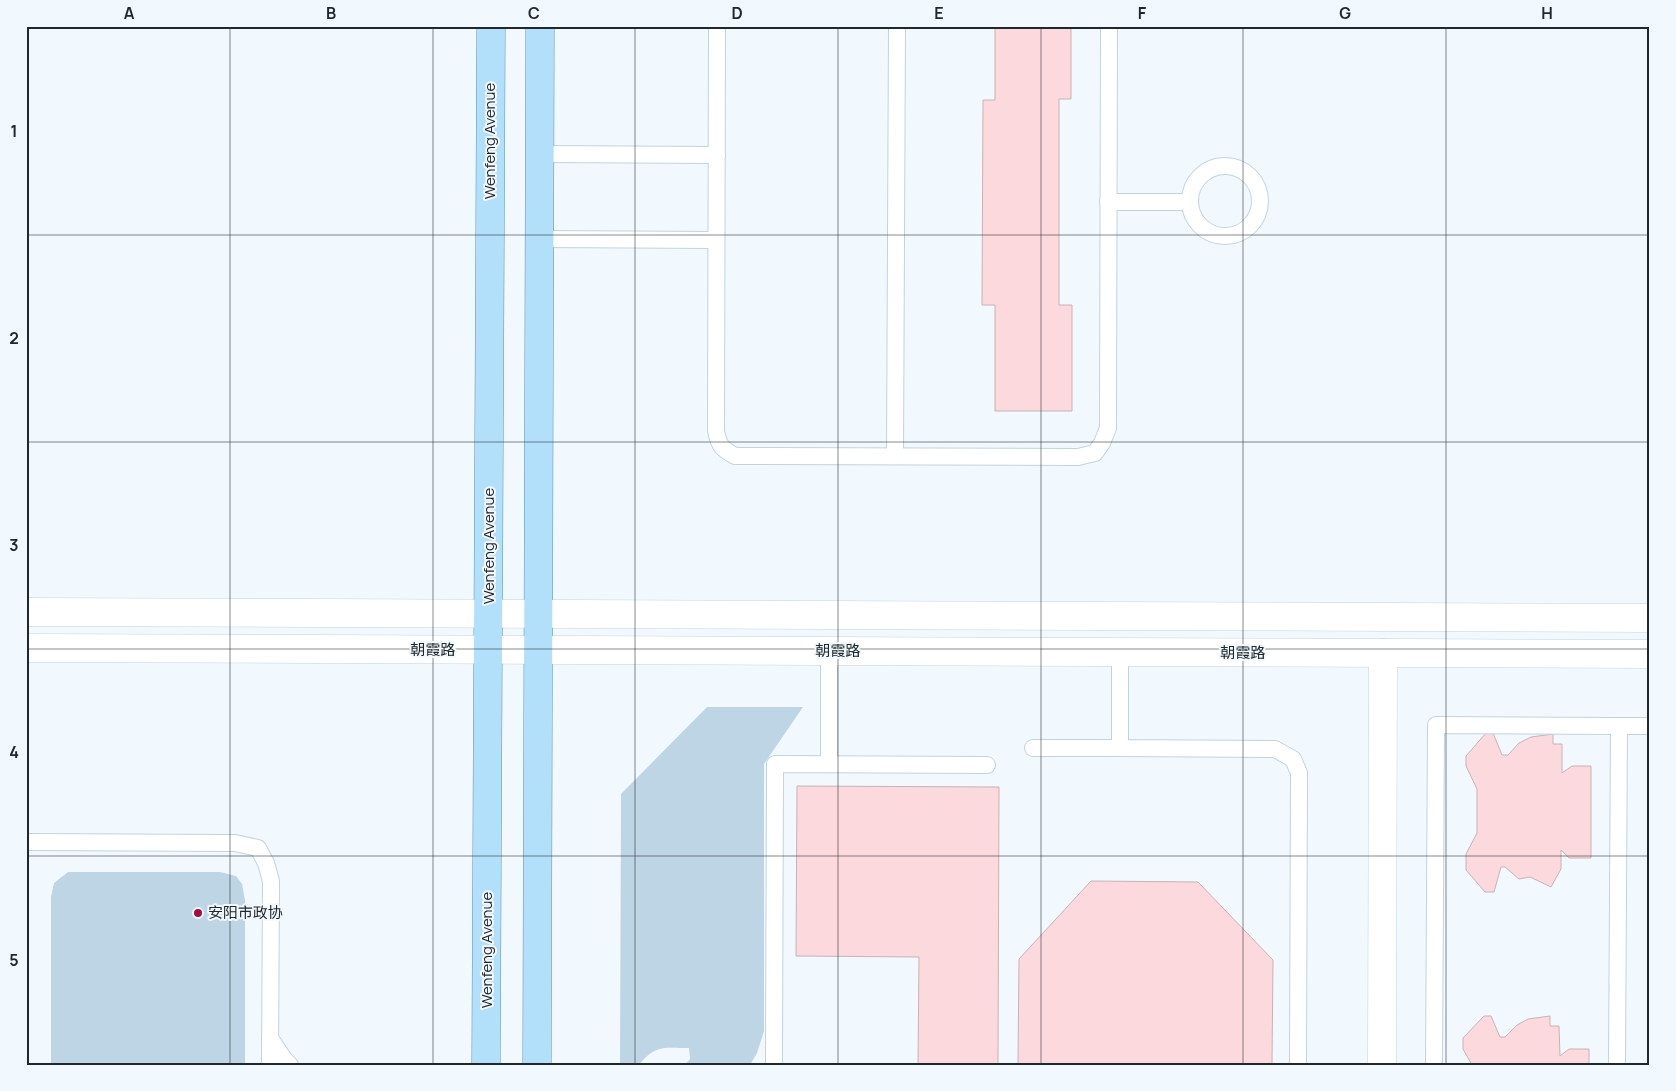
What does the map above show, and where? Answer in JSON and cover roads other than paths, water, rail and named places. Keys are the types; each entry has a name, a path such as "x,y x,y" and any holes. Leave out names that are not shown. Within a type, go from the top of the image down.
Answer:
{"main road":[{"name":"Wenfeng Avenue","path":"486,1065 491,26"},
{"path":"537,1065 540,26"}],"street":[{"path":"26,612 1650,618"},
{"name":"朝霞路","path":"26,648 1650,654"},
{"path":"1382,1065 1383,653"}],"lane":[{"path":"717,26 716,431 718,442 724,450 735,456 1078,457 1095,453 1102,443 1108,428 1109,26"},
{"path":"895,456 897,26"},
{"path":"540,154 716,155"},
{"path":"1230,166 1242,170 1251,177 1258,188 1260,199 1259,212 1254,222 1246,230 1236,235 1225,237 1214,235 1203,229 1194,219 1190,202 1191,193 1197,181 1206,171 1230,166"},
{"path":"1108,202 1190,202"},
{"path":"540,239 716,240"},
{"path":"829,651 829,764"},
{"path":"1120,652 1120,748"},
{"path":"1434,1065 1436,725 1650,726"},
{"path":"1617,1065 1619,726"},
{"path":"1033,748 1275,749 1294,759 1299,773 1298,1065"},
{"path":"774,1065 775,764 987,765"},
{"path":"26,842 235,843 258,848 266,863 271,881 270,1065"},
{"path":"270,1038 290,1065"}],"place":[{"name":"安阳市政协","path":"198,913"}]}
